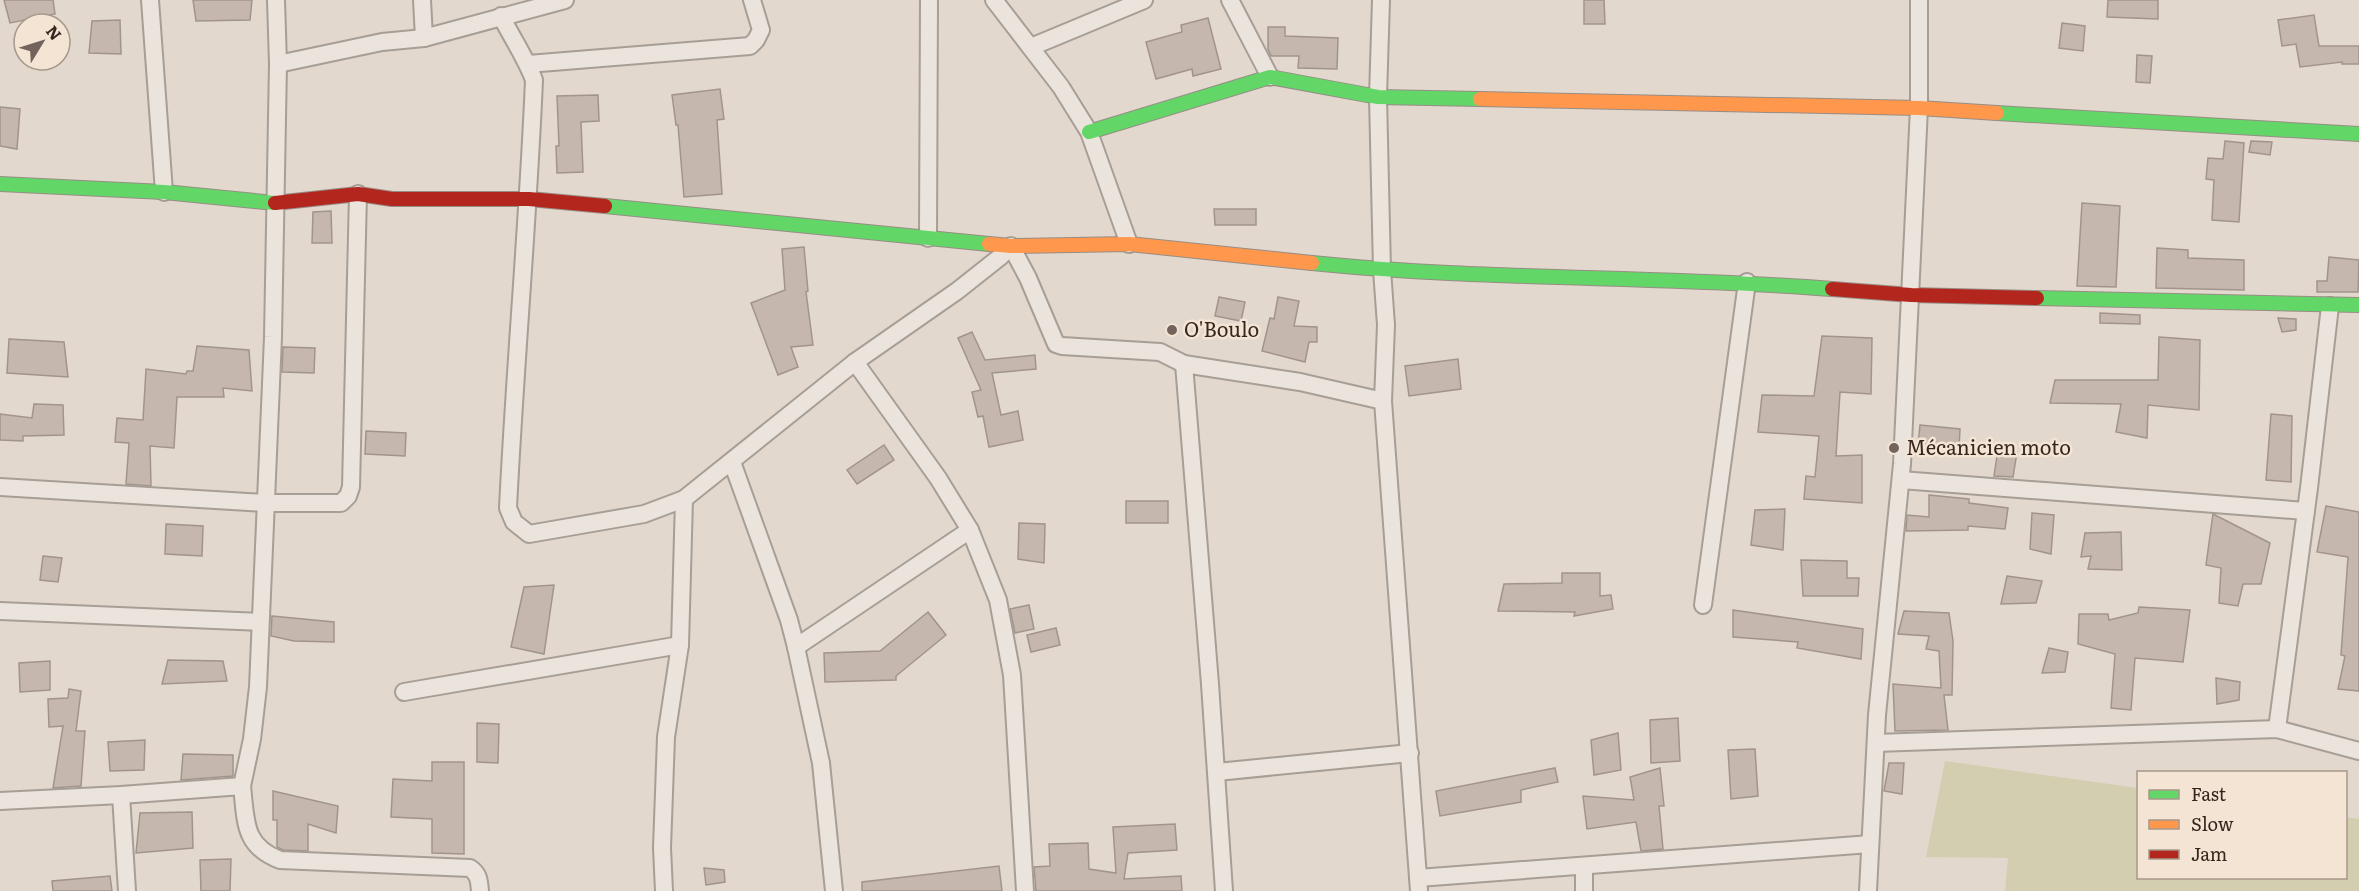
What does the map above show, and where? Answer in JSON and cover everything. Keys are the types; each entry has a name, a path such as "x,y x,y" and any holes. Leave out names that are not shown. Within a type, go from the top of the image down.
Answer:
{"street":[{"path":"150,0 164,192"},
{"path":"276,0 278,64 273,337 258,687 252,739 242,786 246,825 256,847 264,854 280,860 471,868 479,879 480,891"},
{"path":"422,0 424,38"},
{"path":"278,64 382,42 424,38 565,0"},
{"path":"528,64 750,46 756,40 760,30 752,0"},
{"path":"928,238 929,0"},
{"path":"994,0 1061,87 1089,132 1129,244"},
{"path":"1032,47 1144,0"},
{"path":"1230,0 1270,76"},
{"path":"1381,0 1378,98 1382,270 1386,325 1383,401 1419,885 1584,866 1870,844"},
{"path":"1868,891 1876,743 1901,480 1919,108 1918,0"},
{"path":"501,16 520,54 528,64 534,80 529,199 516,354 508,508 514,522 529,534 644,514 684,499 855,362 957,291 1011,246"},
{"path":"1089,132 1270,76 1378,98 1919,108 2359,134"},
{"path":"0,184 164,192 276,203 358,194 392,199 529,199 1011,246 1129,244 1382,270 1747,282 1911,295 2359,305"},
{"path":"0,487 265,502 341,503 351,488 358,194"},
{"path":"1011,246 1028,278 1056,344 1160,352 1184,364 1300,382 1383,401"},
{"path":"1703,605 1747,282"},
{"path":"2277,729 2330,306"},
{"path":"855,362 938,478 970,530 998,600 1012,675 1025,891"},
{"path":"1184,364 1217,772 1224,891"},
{"path":"732,462 789,620 796,647 821,763 834,891"},
{"path":"1901,480 2306,511"},
{"path":"664,891 662,848 666,737 680,645 684,499"},
{"path":"796,647 970,530"},
{"path":"0,611 260,621"},
{"path":"404,692 680,645"},
{"path":"1876,743 2277,729 2359,751"},
{"path":"1217,772 1410,753"},
{"path":"0,801 242,786"},
{"path":"121,795 127,891"},
{"path":"1584,866 1584,891"}],"shaded area":[{"path":"1945,761 2137,788 2137,879 2347,879 2347,817 2359,819 2359,891 2005,891 2008,858 1926,857"}],"building":[{"path":"4,0 53,0 55,12 12,12 12,23 10,23"},
{"path":"193,0 252,0 250,20 196,21"},
{"path":"1584,0 1604,0 1605,24 1584,24"},
{"path":"2108,0 2158,0 2158,19 2107,17"},
{"path":"2314,15 2319,46 2359,46 2359,64 2342,64 2342,62 2300,67 2296,44 2282,46 2278,20"},
{"path":"1208,18 1221,69 1193,76 1192,69 1156,79 1146,42 1182,32 1181,25"},
{"path":"120,20 121,54 89,53 92,21"},
{"path":"2062,23 2085,26 2083,51 2059,48"},
{"path":"1268,27 1285,27 1285,36 1338,38 1337,69 1298,68 1299,56 1271,56 1268,49"},
{"path":"2137,55 2152,56 2150,83 2136,82"},
{"path":"720,89 724,119 717,120 722,194 684,197 678,125 676,125 672,95"},
{"path":"598,95 599,121 581,122 583,172 557,173 556,146 559,146 557,96"},
{"path":"0,107 20,109 17,149 0,146"},
{"path":"2225,141 2244,143 2239,222 2212,220 2214,180 2206,179 2208,158 2223,159"},
{"path":"2251,141 2272,142 2270,155 2249,152"},
{"path":"2082,203 2120,206 2116,287 2077,286"},
{"path":"1214,209 1256,209 1256,225 1215,225"},
{"path":"331,211 332,243 312,243 313,212"},
{"path":"804,247 808,291 806,292 813,345 791,347 798,367 778,375 751,303 785,290 782,249"},
{"path":"2157,248 2188,250 2188,258 2244,260 2244,290 2156,288"},
{"path":"2329,257 2359,260 2358,292 2317,292 2317,281 2327,281"},
{"path":"1219,297 1245,302 1241,321 1215,316"},
{"path":"1278,297 1299,301 1294,326 1317,327 1317,342 1309,342 1305,362 1262,351 1270,318 1274,319"},
{"path":"2100,313 2140,315 2140,324 2100,323"},
{"path":"2278,318 2296,319 2296,330 2282,332"},
{"path":"972,332 985,360 1035,355 1036,369 992,373 1001,415 1018,411 1023,440 989,447 983,416 978,417 972,392 981,390 958,338"},
{"path":"1822,336 1872,338 1871,394 1840,392 1836,456 1862,455 1862,503 1804,499 1806,476 1815,477 1819,436 1758,432 1762,395 1814,396"},
{"path":"2159,337 2200,340 2199,410 2148,405 2147,438 2116,432 2121,404 2050,403 2055,380 2158,380"},
{"path":"9,339 64,342 68,377 7,373"},
{"path":"197,346 249,350 252,391 223,388 224,397 177,397 174,448 150,446 151,486 126,484 129,443 115,442 117,418 143,420 146,369 186,374 187,371 193,371"},
{"path":"283,347 315,348 314,373 282,372"},
{"path":"1458,359 1461,389 1409,396 1405,366"},
{"path":"34,404 63,405 64,435 23,436 23,441 0,440 0,414 32,418"},
{"path":"2271,414 2292,416 2291,482 2266,480"},
{"path":"1920,425 1960,429 1959,449 1918,445"},
{"path":"366,431 406,433 405,456 365,454"},
{"path":"884,445 894,460 857,484 847,470"},
{"path":"1998,449 2017,452 2013,477 1994,476"},
{"path":"1929,495 1969,499 1969,503 2008,508 2005,529 1968,526 1968,530 1906,531 1907,515 1929,517"},
{"path":"1126,501 1168,501 1168,523 1126,523"},
{"path":"2326,506 2359,512 2359,691 2338,689 2345,656 2341,655 2348,557 2317,552"},
{"path":"1785,509 1783,550 1751,545 1755,510"},
{"path":"2032,513 2054,515 2051,554 2030,549"},
{"path":"2213,514 2270,543 2261,584 2243,584 2238,606 2219,603 2221,568 2206,565"},
{"path":"1019,523 1045,524 1044,563 1018,559"},
{"path":"166,524 203,526 202,556 165,554"},
{"path":"2121,532 2122,570 2088,569 2091,556 2081,557 2085,533"},
{"path":"43,556 62,558 58,582 40,580"},
{"path":"1801,560 1847,561 1847,578 1859,578 1858,596 1803,596"},
{"path":"1562,573 1600,573 1600,596 1611,595 1613,609 1574,616 1575,612 1498,611 1504,584 1562,583"},
{"path":"2007,576 2042,581 2036,603 2001,604"},
{"path":"554,585 544,654 511,647 524,587"},
{"path":"1029,605 1034,629 1015,633 1010,609"},
{"path":"2139,607 2190,610 2183,662 2135,658 2131,710 2111,708 2115,654 2078,644 2079,614 2108,614 2109,620 2138,613"},
{"path":"1733,610 1863,629 1861,659 1797,648 1798,642 1733,637"},
{"path":"1904,611 1949,613 1953,641 1952,695 1944,695 1948,730 1895,731 1893,684 1941,688 1939,651 1926,649 1929,636 1898,634"},
{"path":"928,612 946,635 896,676 896,680 825,682 824,653 880,651"},
{"path":"272,616 334,622 334,642 294,641 271,636"},
{"path":"1056,628 1060,645 1031,652 1027,635"},
{"path":"2049,648 2068,652 2065,672 2042,673"},
{"path":"168,660 223,661 227,681 162,684"},
{"path":"50,661 50,690 20,692 19,663"},
{"path":"2216,678 2240,682 2239,700 2217,704"},
{"path":"69,689 81,691 76,731 85,731 81,786 53,788 63,726 49,727 48,699 68,698"},
{"path":"1678,718 1680,761 1651,763 1650,720"},
{"path":"477,723 499,724 498,763 477,762"},
{"path":"1618,733 1621,770 1594,775 1591,740"},
{"path":"145,740 144,770 110,771 108,742"},
{"path":"1755,749 1758,796 1731,799 1728,750"},
{"path":"183,754 233,755 233,776 181,780"},
{"path":"432,762 464,762 464,854 432,853 432,819 391,817 393,779 432,781"},
{"path":"1889,763 1904,763 1902,794 1884,791"},
{"path":"1555,768 1558,782 1521,790 1521,802 1440,816 1436,791"},
{"path":"1660,768 1664,806 1659,806 1663,849 1641,851 1636,822 1587,829 1583,796 1634,800 1630,777"},
{"path":"273,791 338,806 336,833 308,824 308,851 283,850 277,847 277,820 273,820"},
{"path":"192,812 193,848 136,853 140,813"},
{"path":"1175,824 1177,850 1128,853 1124,879 1181,876 1182,891 1036,891 1034,867 1050,866 1049,844 1088,843 1089,869 1116,873 1113,827"},
{"path":"231,859 230,891 201,891 200,860"},
{"path":"999,866 1002,891 862,891 862,882"},
{"path":"704,868 724,870 725,882 706,885"},
{"path":"110,876 112,891 53,891 52,881"}],"traffic: fast":[{"path":"1089,132 1270,77 1378,97 1480,99"},
{"path":"1997,113 2359,134"},
{"path":"0,184 164,192 275,203"},
{"path":"605,206 989,244"},
{"path":"1312,263 1442,273 1832,289"},
{"path":"2037,298 2359,305"}],"traffic: slow":[{"path":"1480,99 1919,108 1997,113"},
{"path":"989,244 1011,246 1129,244 1312,263"}],"traffic: jam":[{"path":"275,203 358,194 392,199 529,199 605,206"},
{"path":"1832,289 1911,295 2037,298"}],"place":[{"name":"O'Boulo","path":"1172,330"},
{"name":"Mécanicien moto","path":"1894,448"}]}
